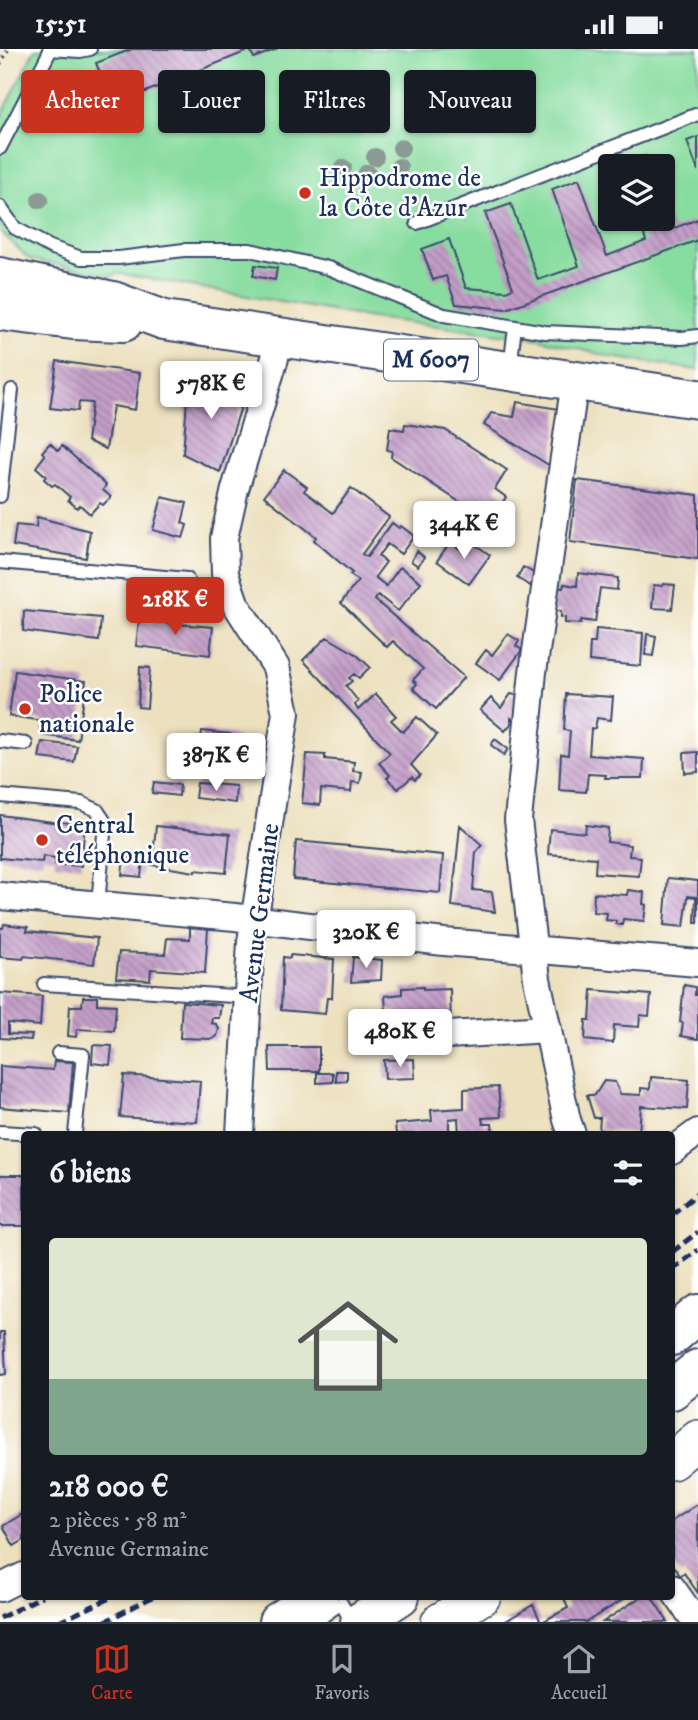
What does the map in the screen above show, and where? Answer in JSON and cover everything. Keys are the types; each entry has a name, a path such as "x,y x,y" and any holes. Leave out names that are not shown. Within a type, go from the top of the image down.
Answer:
{"main road":[{"path":"0,258 24,269 48,287"},
{"name":"M 6007","path":"0,278 113,301 164,320 698,400"},
{"name":"M 6007","path":"0,311 117,322 164,320"},
{"path":"675,1333 698,1314"},
{"path":"675,1388 698,1369"},
{"path":"675,1458 698,1439"},
{"path":"675,1470 698,1462"},
{"path":"278,1622 312,1600"},
{"path":"360,1622 395,1600"},
{"path":"440,1622 476,1600"}],"street":[{"name":"Avenue Germaine","path":"240,1131 251,942 286,713 276,667 234,603 225,574 224,538 235,489 275,358 277,338"},
{"path":"571,1131 533,948 518,820 533,672 575,381"},
{"path":"0,896 255,920 444,942 698,963"},
{"path":"365,1040 548,1029"},
{"path":"675,1149 698,1132"},
{"path":"0,1588 21,1578"},
{"path":"675,1592 696,1622"}],"lane":[{"path":"0,148 51,49 90,49"},
{"path":"417,223 698,114"},
{"path":"0,207 15,228 50,247 81,258 119,258 184,250 250,250 328,268 444,315 545,333 682,338 698,336"},
{"path":"509,371 515,327"},
{"path":"0,496 12,390"},
{"path":"0,562 187,579"},
{"path":"0,741 26,744"},
{"path":"0,796 80,803 97,810 105,822 98,906"},
{"path":"44,984 249,997"},
{"path":"58,1052 83,1055 75,1131"},
{"path":"0,1132 21,1133"},
{"path":"315,1622 341,1603 352,1622"}],"path":[{"path":"0,64 8,49"}],"green space":[{"name":"Hippodrome de la Côte d'Azur","path":"35,49 698,49 698,370 611,357 539,339 365,317 116,273 114,276 29,259 0,231 0,119 21,77 21,133 144,133 144,70 24,70"}],"building":[{"path":"132,49 277,49 254,58 250,50 200,70 158,70 158,87 144,93 144,70 99,70 96,63"},
{"path":"698,137 698,171 687,141"},
{"path":"579,179 607,256 646,241 643,231 675,231 675,228 698,219 698,240 506,309 456,304 446,276 433,280 422,249 449,239 466,288 506,291 513,288 485,213 511,204 538,280 579,266 552,189"},
{"path":"255,265 277,268 275,280 253,276"},
{"path":"57,361 140,373 135,410 113,406 106,449 87,441 92,403 79,402 78,411 50,408"},
{"path":"195,380 241,387 245,394 220,472 183,454 188,386"},
{"path":"517,402 559,409 552,467 484,425 491,413 514,417"},
{"path":"405,424 445,430 507,470 495,489 506,497 490,522 391,457 392,451 387,450 390,428 404,430"},
{"path":"50,443 58,451 62,446 106,485 103,490 111,497 103,505 100,503 90,514 80,505 77,508 68,500 70,497 55,484 52,486 44,479 46,476 36,467 45,455 42,452"},
{"path":"284,470 307,487 304,491 333,513 351,488 389,517 362,554 367,557 392,523 414,536 401,554 387,544 378,556 386,562 375,577 386,586 400,567 421,582 398,611 378,595 375,600 464,677 436,709 413,688 417,684 413,680 423,669 393,641 387,647 341,603 358,581 350,575 352,573 314,540 316,537 264,496"},
{"path":"577,480 698,495 698,559 570,542"},
{"path":"162,497 187,503 182,523 187,525 183,538 153,530"},
{"path":"37,517 90,531 86,558 13,546 16,525 36,527"},
{"path":"470,541 490,555 469,584 437,561 450,542 463,551"},
{"path":"417,551 424,557 418,566 411,561"},
{"path":"523,567 537,575 530,586 517,578"},
{"path":"578,573 618,578 617,590 600,588 595,622 581,620 581,624 565,623 561,611 547,610 551,587 563,588 564,584 577,586"},
{"path":"654,585 675,585 672,609 652,608"},
{"path":"24,611 101,618 99,641 23,631"},
{"path":"139,621 213,627 210,655 136,646"},
{"path":"596,629 643,633 641,666 589,661 590,643 595,643"},
{"path":"508,634 519,641 516,646 522,650 500,680 476,663 486,650 492,655"},
{"path":"647,634 656,636 653,656 645,655"},
{"path":"327,637 356,654 370,667 359,678 354,674 349,678 352,681 346,686 358,701 355,705 358,710 376,694 396,716 391,720 403,732 417,717 437,735 411,765 420,775 415,780 412,777 398,789 387,778 390,775 379,763 390,753 303,660"},
{"path":"140,667 150,668 147,708 138,707"},
{"path":"15,671 86,681 78,740 42,735 44,721 9,716"},
{"path":"511,694 523,697 518,723 511,718 511,724 505,731 480,710 491,698 501,708"},
{"path":"566,694 613,697 611,720 597,718 595,728 591,729 589,755 644,759 643,778 605,778 606,775 588,774 586,792 559,790 561,754 568,755 570,731 564,730"},
{"path":"202,731 230,734 238,739 241,746 240,756 232,755 229,771 193,767 197,737 201,738"},
{"path":"495,739 508,749 504,755 491,745"},
{"path":"42,742 77,746 74,762 39,758"},
{"path":"698,752 698,772 685,773 684,753"},
{"path":"307,754 354,762 353,771 362,772 360,783 352,782 351,792 321,789 320,805 302,803"},
{"path":"154,782 180,785 179,796 152,793"},
{"path":"197,783 236,786 235,803 195,798"},
{"name":"Central téléphonique","path":"0,815 85,824 81,866 55,864 55,858 43,856 42,862 0,858"},
{"path":"460,825 482,845 476,852 473,890 492,892 495,912 452,906"},
{"path":"586,825 608,828 607,842 630,845 629,856 641,857 639,876 595,873 596,858 548,854 550,829 585,833"},
{"path":"156,826 230,834 226,873 195,872 152,865"},
{"path":"296,841 443,855 440,893 293,879"},
{"path":"124,857 143,859 141,877 122,875"},
{"path":"668,878 698,881 698,923 695,923 696,897 688,896 684,927 664,925"},
{"path":"628,890 644,892 644,921 623,919 622,925 616,924 616,921 606,920 607,913 593,912 594,893 627,895"},
{"path":"4,924 28,927 27,931 97,938 94,964 24,956 23,959 0,957 0,928 3,928"},
{"path":"190,927 208,928 205,973 151,969 150,980 116,978 119,952 165,954 167,938 190,939"},
{"path":"290,955 334,959 332,998 327,998 325,1014 281,1010 283,957 290,958"},
{"path":"353,957 382,960 381,980 351,982"},
{"path":"684,985 695,987 695,995 698,995 698,1039 681,1036"},
{"path":"423,987 423,990 450,989 451,1026 416,1027 416,1020 402,1020 401,1017 396,1017 396,1011 386,1011 385,996 402,994 402,988"},
{"path":"592,990 651,995 649,1016 640,1015 639,1027 614,1025 613,1043 585,1040 586,1020 590,1020"},
{"path":"0,993 42,996 40,1026 8,1023 8,1034 32,1035 31,1040 0,1038"},
{"path":"83,997 97,997 97,1004 116,1005 114,1031 77,1029 76,1037 68,1036 70,1006 82,1006"},
{"path":"182,1002 221,1005 219,1018 212,1018 211,1023 216,1024 219,1029 217,1036 213,1039 180,1038"},
{"path":"93,1045 112,1046 110,1065 92,1063"},
{"path":"269,1047 319,1047 319,1071 270,1071"},
{"path":"414,1059 415,1078 385,1079 384,1060"},
{"path":"54,1061 73,1062 69,1113 0,1107 0,1066 53,1070"},
{"path":"336,1071 347,1071 347,1081 336,1082"},
{"path":"317,1073 333,1073 333,1082 317,1083"},
{"path":"124,1075 200,1081 197,1122 120,1117"},
{"path":"651,1077 689,1080 687,1109 641,1106 639,1131 599,1130 600,1118 594,1118 587,1095 595,1095 604,1081 615,1082 620,1094 641,1095 641,1088 650,1089"},
{"path":"498,1087 501,1117 482,1118 483,1124 492,1124 493,1131 459,1131 458,1118 449,1119 449,1131 396,1131 395,1124 432,1121 431,1110 464,1108 464,1089"},
{"path":"0,1175 21,1175 21,1226 0,1226"},
{"path":"0,1332 4,1332 6,1374 0,1375"},
{"path":"698,1504 698,1593 684,1573 680,1576 675,1567 675,1519"},
{"path":"21,1515 21,1542 14,1546 3,1526"},
{"path":"565,1600 622,1600 586,1622 542,1622 568,1608"},
{"path":"636,1600 654,1600 668,1622 603,1622"},
{"path":"533,1605 541,1622 504,1622"}],"railway":[{"path":"675,1212 698,1193"},
{"path":"675,1250 698,1232"},
{"path":"675,1268 698,1250"},
{"path":"0,1618 34,1600"},
{"path":"59,1622 106,1600"},
{"path":"104,1622 146,1600"}],"place":[{"name":"Hippodrome de la Côte d'Azur","path":"305,193"},
{"name":"Police nationale","path":"25,709"},
{"name":"Central téléphonique","path":"42,840"}]}
